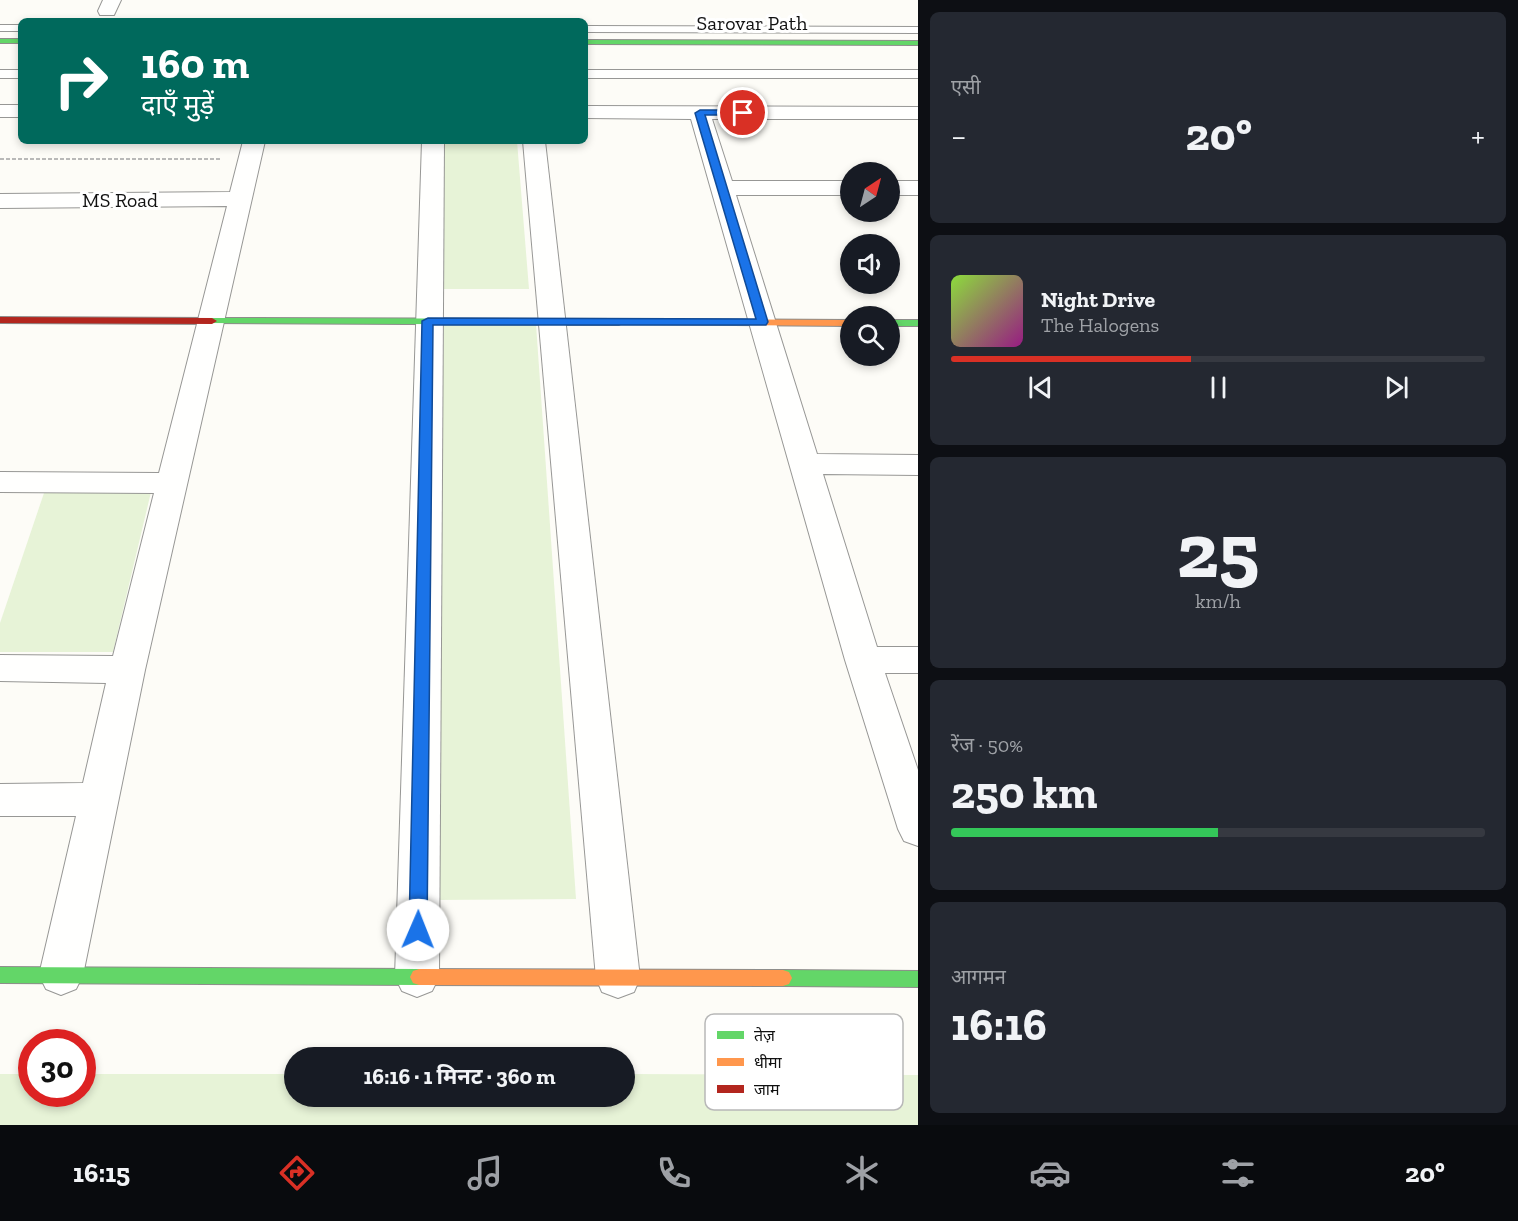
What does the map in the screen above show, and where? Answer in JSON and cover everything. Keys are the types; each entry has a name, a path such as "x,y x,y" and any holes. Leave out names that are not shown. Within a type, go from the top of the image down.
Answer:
{"street":[{"path":"0,41 18,41"},
{"name":"Sarovar Path","path":"588,42 918,43"},
{"path":"0,55 18,55"},
{"name":"Sarovar Path","path":"588,56 918,56"},
{"path":"0,111 18,111"},
{"path":"588,112 918,113"},
{"path":"700,113 863,660 918,829"},
{"path":"417,977 433,144"},
{"path":"534,144 550,322 618,978"},
{"path":"61,975 127,670 252,150"},
{"path":"723,188 840,188"},
{"path":"900,188 918,188"},
{"name":"MS Road","path":"0,201 240,199"},
{"path":"0,320 840,323"},
{"path":"900,323 918,323"},
{"path":"805,464 918,465"},
{"path":"0,482 173,483"},
{"path":"863,660 918,660"},
{"path":"0,668 127,670"},
{"path":"0,800 76,800 99,796"},
{"path":"0,975 918,979"}],"lane":[{"path":"0,28 18,28"},
{"path":"588,29 918,30"},
{"path":"0,74 18,74"},
{"path":"588,74 918,74"}],"path":[{"path":"0,159 252,150"}],"green space":[{"path":"440,144 517,144 529,289 440,289"},
{"path":"444,324 536,324 576,899 432,900"},
{"path":"151,492 113,652 0,652 0,623 44,493"},
{"path":"0,1074 18,1074 18,1107 96,1107 96,1074 284,1074 284,1107 635,1107 635,1074 705,1074 705,1110 903,1110 903,1075 918,1075 918,1125 0,1125"}],"traffic: fast":[{"path":"0,41 18,41"},
{"path":"588,42 918,43"},
{"path":"212,321 619,322"},
{"path":"900,323 918,323"},
{"path":"0,975 419,977"},
{"path":"783,978 918,979"}],"traffic: slow":[{"path":"619,322 840,323"},
{"path":"419,977 783,978"}],"traffic: jam":[{"path":"0,320 212,321"}],"route":[{"path":"418,930 428,321 762,322 700,113 743,113"}]}
